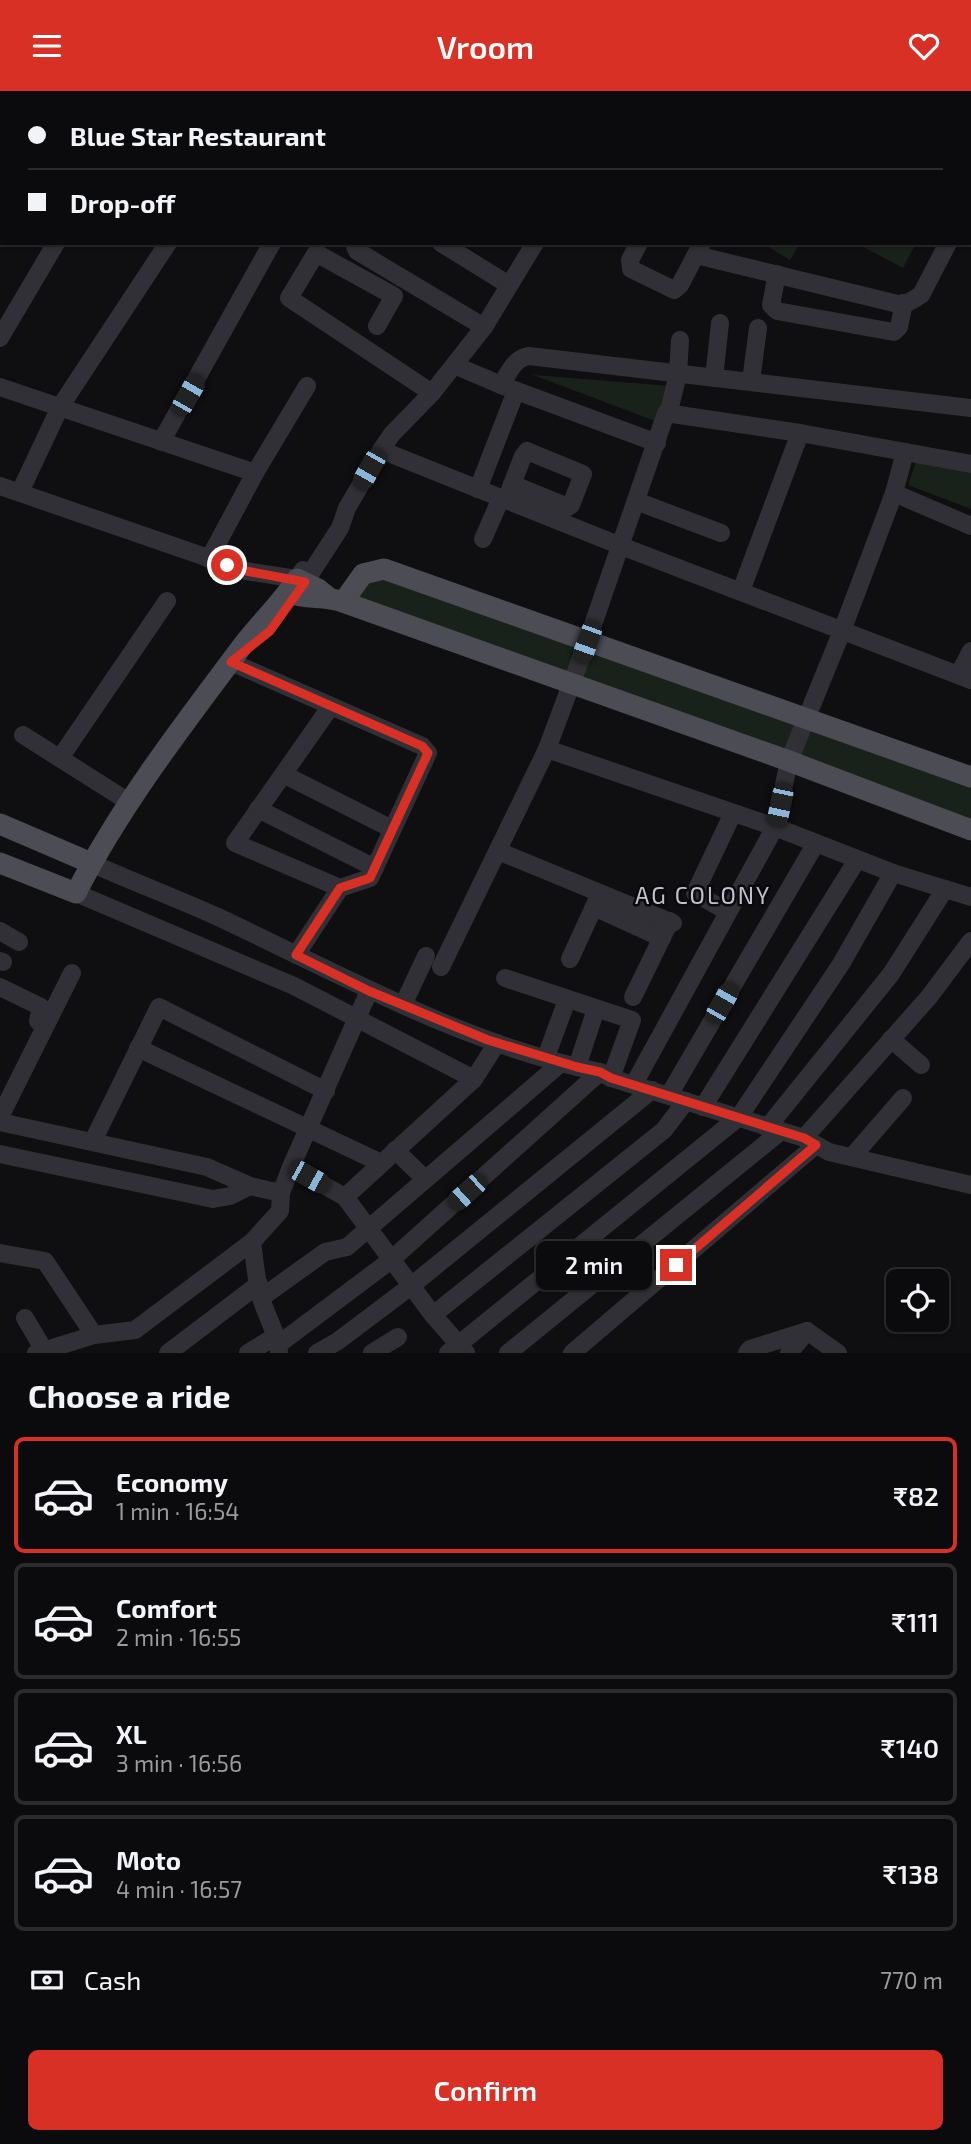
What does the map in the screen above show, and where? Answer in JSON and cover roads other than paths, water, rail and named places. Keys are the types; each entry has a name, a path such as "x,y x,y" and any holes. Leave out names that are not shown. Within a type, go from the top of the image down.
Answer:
{"main road":[{"path":"335,599 363,574 384,569 971,777"},
{"path":"2,870 76,893 91,863 129,802 231,662 270,631 296,587 789,761 971,830"},
{"path":"0,824 91,863"}],"street":[{"path":"0,338 55,245"},
{"path":"20,492 60,407 166,245"},
{"path":"161,442 271,245"},
{"path":"355,245 356,251 484,327"},
{"path":"444,245 509,285"},
{"path":"0,486 296,587 332,523 347,508 392,434 432,393 484,327 531,245"},
{"path":"638,245 630,260 631,269 674,291 699,249 777,274 898,304 916,299 920,295 947,245"},
{"path":"377,326 394,296 316,254 289,298 432,393"},
{"path":"777,274 771,305 777,311 894,332 899,327 904,303"},
{"path":"714,378 720,323"},
{"path":"751,381 758,328"},
{"path":"441,967 547,749 572,684 657,443 664,415 669,411 678,374 680,340"},
{"path":"478,489 515,363 522,357 971,408"},
{"path":"454,365 657,443"},
{"path":"209,559 255,473 307,386"},
{"path":"0,387 255,473"},
{"path":"669,411 971,464"},
{"path":"741,591 800,433"},
{"path":"381,450 478,489 506,494 557,511 621,546 965,677 971,651"},
{"path":"483,539 527,451 583,473 570,506 557,511"},
{"path":"634,1084 775,827 789,761 842,631 894,492 905,452"},
{"path":"894,492 971,526"},
{"path":"636,501 721,533"},
{"path":"61,758 167,601"},
{"path":"231,662 422,746 428,753 370,878 340,888 296,955"},
{"path":"331,706 235,843 340,888"},
{"path":"23,735 129,802"},
{"path":"547,749 775,827 893,873 971,897"},
{"path":"285,775 392,829"},
{"path":"258,809 375,868"},
{"path":"728,912 695,893 733,813"},
{"path":"317,1353 341,1347 411,1286 660,1092 816,843"},
{"path":"498,851 597,900 668,927 633,997"},
{"path":"433,1315 695,1104 857,860"},
{"path":"91,863 215,916 369,991 497,1043 738,1117 810,1142 829,1152 971,1185"},
{"path":"291,1167 345,1197 457,1350 738,1117 841,964 893,873"},
{"path":"508,1353 773,1130 891,974 945,890"},
{"path":"76,893 294,986 474,1079"},
{"path":"570,958 597,900"},
{"path":"0,931 19,941"},
{"path":"572,1353 810,1142 891,1039 929,997 971,941"},
{"path":"403,1005 426,956"},
{"path":"0,1117 72,973"},
{"path":"248,1353 277,1345 391,1260 606,1075 632,1020 505,978"},
{"path":"0,988 41,1007 38,1021"},
{"path":"25,1318 44,1351 94,1335 135,1330 252,1242 280,1211 281,1193 291,1167 369,991"},
{"path":"561,1062 567,1000"},
{"path":"93,1141 159,1007 326,1091"},
{"path":"168,1353 260,1291 325,1252 347,1247 561,1062 596,1009"},
{"path":"891,1039 921,1065"},
{"path":"345,1197 474,1079 497,1043"},
{"path":"138,1048 380,1163"},
{"path":"852,1157 903,1098"},
{"path":"0,1122 207,1167 250,1187 281,1193"},
{"path":"395,1150 425,1179"},
{"path":"0,1154 213,1199 230,1196 250,1187"},
{"path":"252,1242 260,1291 277,1345"},
{"path":"0,1253 45,1261 94,1335"},
{"path":"807,1331 834,1352"},
{"path":"747,1353 751,1349 807,1331"},
{"path":"789,1353 807,1331"},
{"path":"372,1353 398,1337"}],"district":[{"name":"AG COLONY","path":"703,896"}]}
